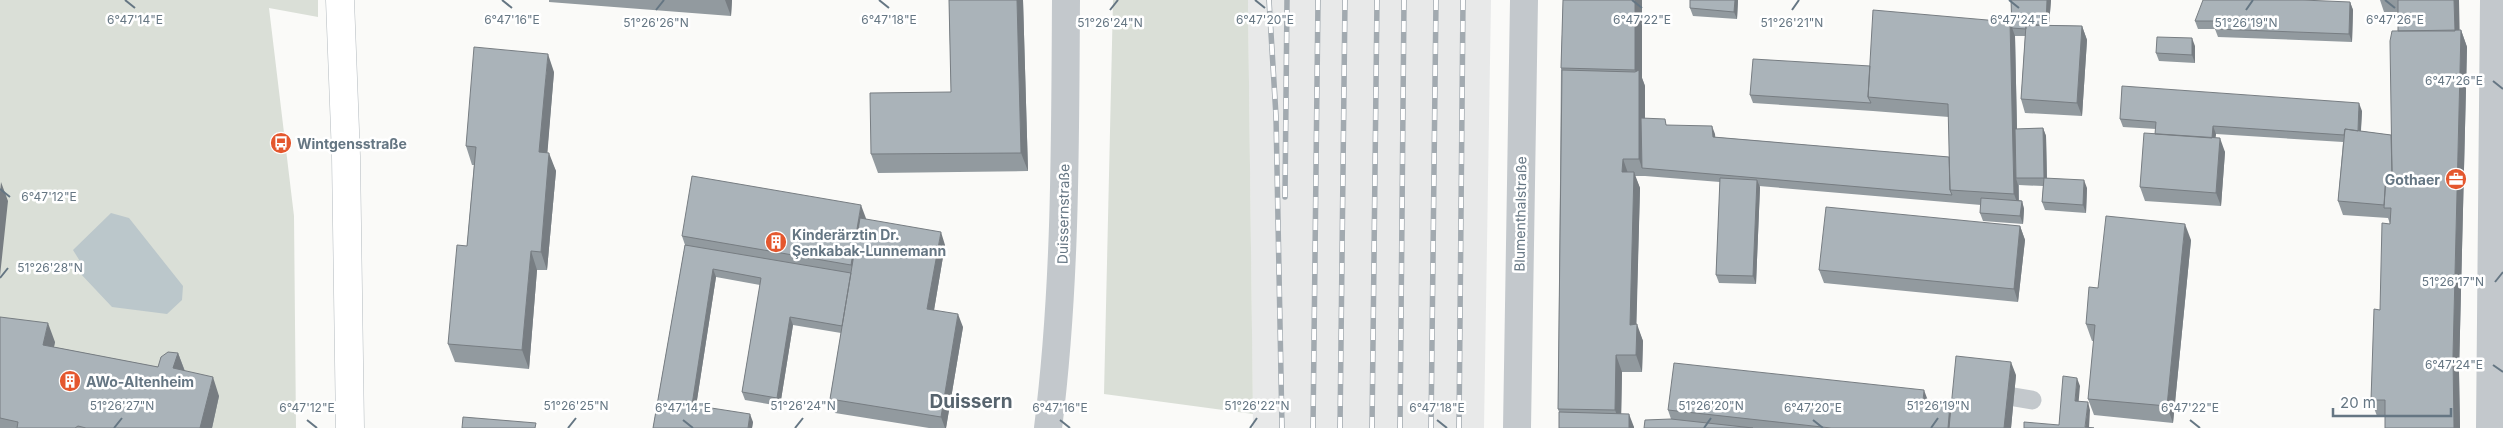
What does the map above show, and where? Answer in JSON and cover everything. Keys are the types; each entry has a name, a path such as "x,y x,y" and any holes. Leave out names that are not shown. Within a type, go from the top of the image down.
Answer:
{"main road":[{"path":"340,0 346,156 350,428"}],"street":[{"name":"Duissernstraße","path":"1048,428 1056,366 1064,242 1066,0"},
{"name":"Blumenthalstraße","path":"1517,428 1524,0"},
{"path":"2490,428 2494,0"}],"shaded area":[{"path":"0,0 318,0 318,17 269,8 294,216 296,428 212,428 50,364 54,342 0,335"},
{"path":"1113,0 1248,0 1253,414 1104,394"},
{"path":"1248,0 1491,0 1484,428 1253,428"},
{"path":"111,213 129,218 183,286 182,300 167,314 112,307 79,272 83,266 73,250"}],"building":[{"path":"949,0 1017,0 1021,153 871,154 870,93 951,92"},
{"path":"1563,0 1635,0 1635,70 1561,68"},
{"path":"1690,0 1735,0 1734,12 1690,8"},
{"path":"2011,0 2047,0 2046,25 2026,25 2026,29 2012,28"},
{"path":"2203,0 2350,2 2349,34 2215,29 2216,21 2195,21"},
{"path":"2398,0 2454,0 2455,31 2398,31"},
{"path":"1873,10 2010,22 2014,194 1950,190 1948,104 1868,97"},
{"path":"2026,25 2082,26 2077,103 2021,99"},
{"path":"2461,30 2453,356 2454,428 2385,428 2385,400 2371,400 2374,309 2380,310 2382,223 2390,224 2391,208 2384,208 2386,175 2392,173 2390,41 2392,31"},
{"path":"2157,37 2192,38 2192,55 2156,53"},
{"path":"474,47 548,54 539,152 549,153 541,252 531,251 522,350 448,344 457,245 467,246 476,147 466,146"},
{"path":"1753,59 1870,66 1868,97 1871,103 1750,95"},
{"path":"1562,70 1635,72 1639,70 1639,159 1623,159 1622,172 1634,172 1630,325 1637,324 1636,355 1616,355 1615,410 1558,409"},
{"path":"2122,86 2359,103 2358,131 2345,129 2344,135 2213,126 2212,138 2155,134 2156,122 2120,119"},
{"path":"1641,118 1665,119 1666,125 1712,126 1713,137 1949,157 1950,190 1952,195 1642,168"},
{"path":"2043,128 2044,178 2016,178 2015,129"},
{"path":"2345,129 2391,135 2392,173 2386,175 2384,205 2338,201"},
{"path":"2144,133 2220,138 2216,193 2140,187"},
{"name":"Kinderärztin Dr. Şenkabak-Lunnemann","path":"692,176 861,205 851,265 682,236"},
{"path":"1720,178 1757,180 1753,276 1716,275"},
{"path":"2044,178 2084,180 2083,205 2042,202"},
{"path":"1981,198 2022,201 2020,216 1980,213"},
{"path":"1826,207 2020,226 2014,289 1819,270"},
{"path":"2106,216 2185,224 2167,406 2088,399 2095,325 2086,324 2089,287 2098,288"},
{"path":"860,218 941,232 927,309 958,314 941,417 830,399"},
{"path":"685,245 851,273 842,326 790,317 777,398 742,392 761,278 713,269 692,405 750,414 748,428 653,428"},
{"name":"AWo-Altenheim","path":"0,317 48,323 43,345 158,367 161,357 168,352 178,353 173,368 213,377 200,428 86,428 78,426 75,428 17,428 18,422 0,418"},
{"path":"1956,356 2011,362 2004,428 1949,428"},
{"path":"1674,363 1924,390 1923,401 1950,404 1948,428 1831,428 1668,410"},
{"path":"2063,376 2077,378 2075,401 2088,402 2085,427 2094,428 2024,428 2024,422 2059,425"},
{"path":"1559,412 1629,414 1629,428 1559,428"},
{"path":"463,417 536,423 535,428 462,428"},
{"path":"1671,419 1753,428 1644,428 1645,420"}],"railway":[{"path":"1269,0 1276,116 1282,428"},
{"path":"1285,197 1287,0"},
{"path":"1313,428 1318,0"},
{"path":"1340,428 1345,0"},
{"path":"1372,428 1377,0"},
{"path":"1400,428 1404,0"},
{"path":"1431,428 1436,0"},
{"path":"1459,428 1463,0"}],"place":[{"name":"Wintgensstraße","path":"281,143"},
{"name":"Gothaer","path":"2456,179"},
{"name":"Kinderärztin Dr. Şenkabak-Lunnemann","path":"776,242"},
{"name":"AWo-Altenheim","path":"70,381"}],"district":[{"name":"Duissern","path":"971,401"}]}
